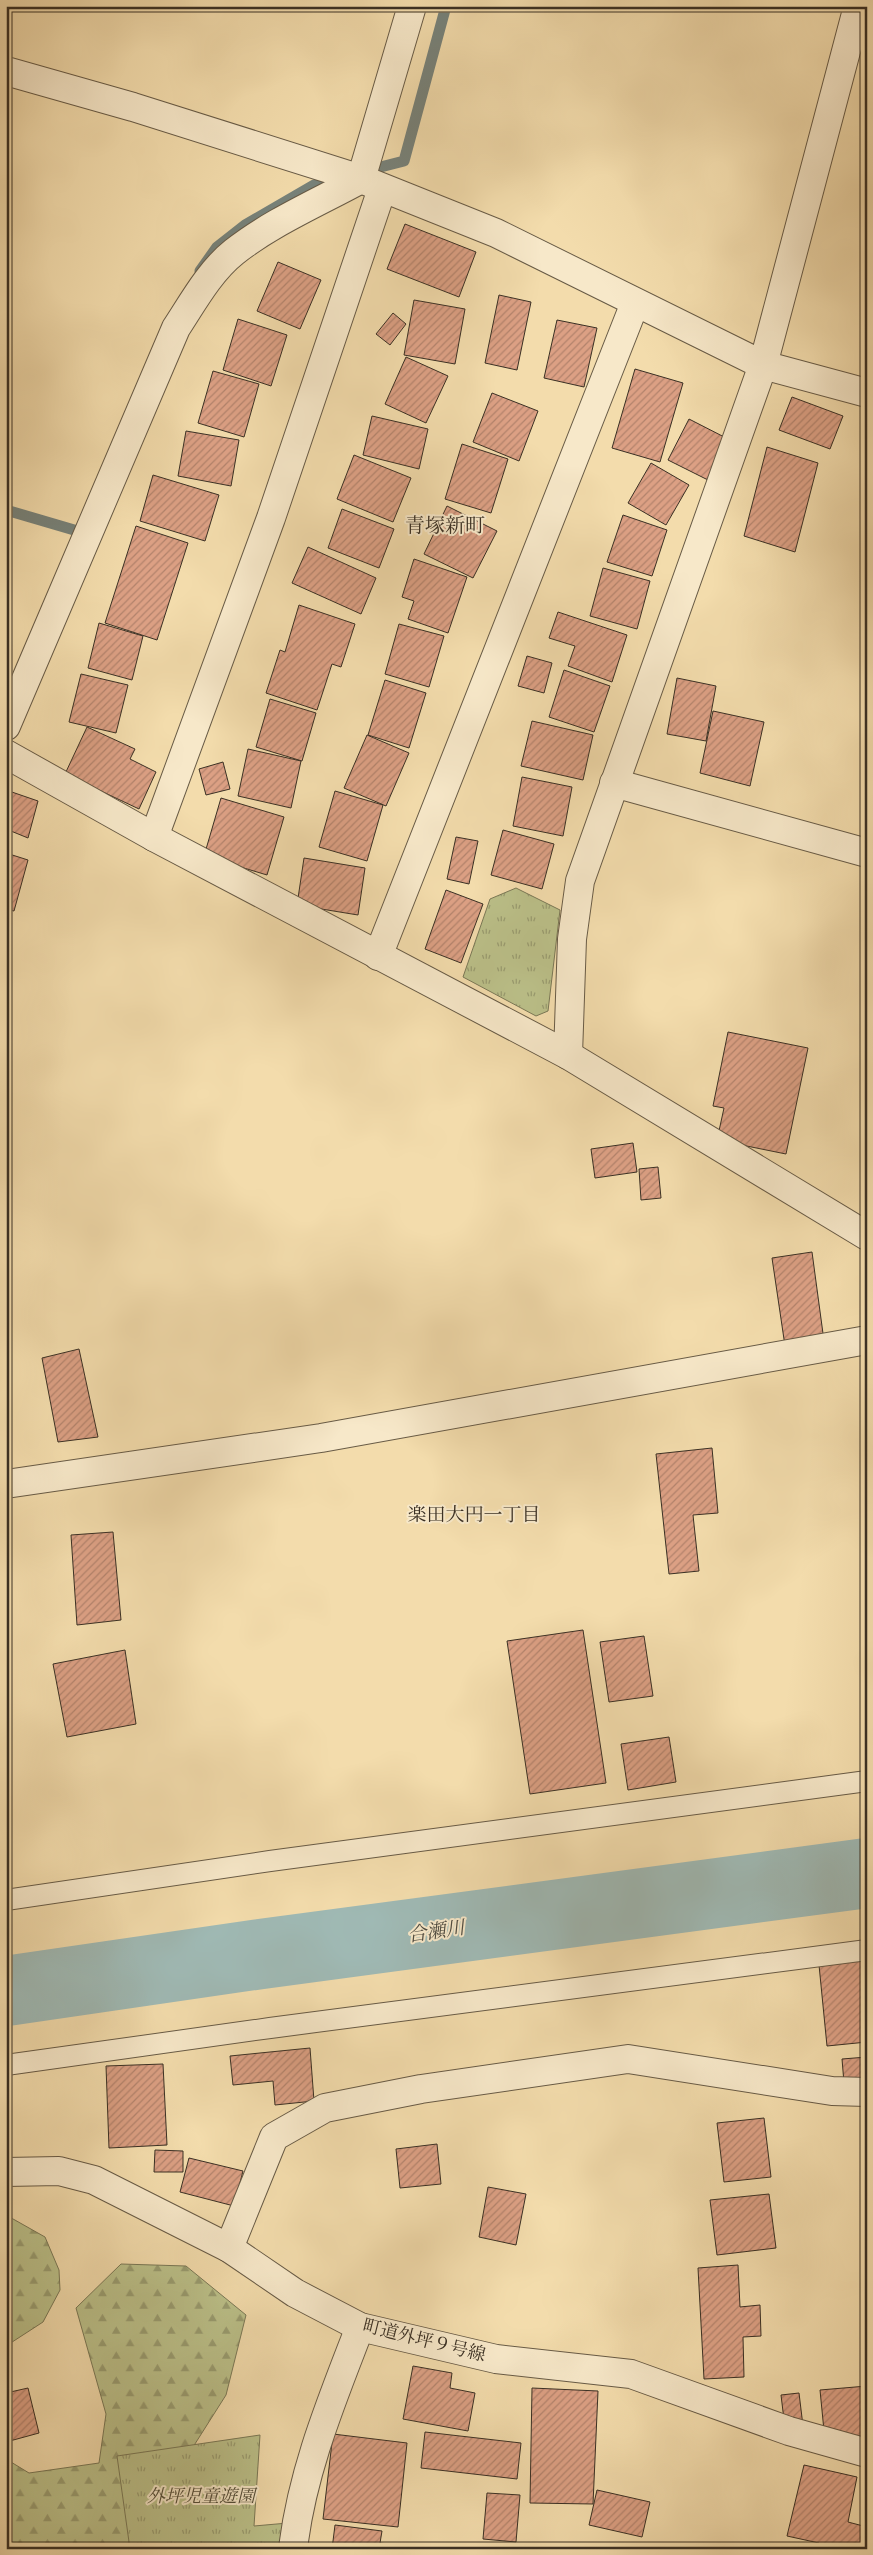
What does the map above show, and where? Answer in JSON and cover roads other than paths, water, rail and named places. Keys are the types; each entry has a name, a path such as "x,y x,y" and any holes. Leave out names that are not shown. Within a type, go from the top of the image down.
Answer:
{"street":[{"path":"154,837 271,518 372,184 412,6"},
{"path":"568,1055 572,939 580,881 763,365 858,6"},
{"path":"6,71 133,108 372,184 496,233 763,365 867,393"},
{"path":"6,726 176,328 200,290 234,252 277,225 372,184"},
{"path":"378,956 635,303"},
{"path":"6,754 154,837 568,1055 867,1236"},
{"path":"614,783 867,853"},
{"path":"6,1484 321,1438 867,1340"},
{"path":"229,2248 274,2137 325,2108 421,2089 628,2059 832,2091 867,2092"},
{"name":"町道外坪９号線","path":"6,2172 59,2171 94,2180 229,2248 295,2293 360,2327 496,2359 631,2374 789,2431 867,2453"},
{"path":"294,2549 297,2521 315,2447 360,2327"}],"lane":[{"path":"6,1900 280,1860 867,1781"},
{"path":"6,2065 280,2026 867,1950"}],"waterway":[{"path":"365,171 404,161 446,6"},
{"path":"200,271 217,247 245,225 314,185 339,178"},
{"path":"6,510 81,532 84,524"},
{"name":"合瀬川","path":"6,1991 261,1954 867,1873"}],"district":[{"name":"青塚新町","path":"445,526"},
{"name":"楽田大円一丁目","path":"474,1515"}],"park label":[{"name":"外坪児童遊園","path":"201,2497"}]}
